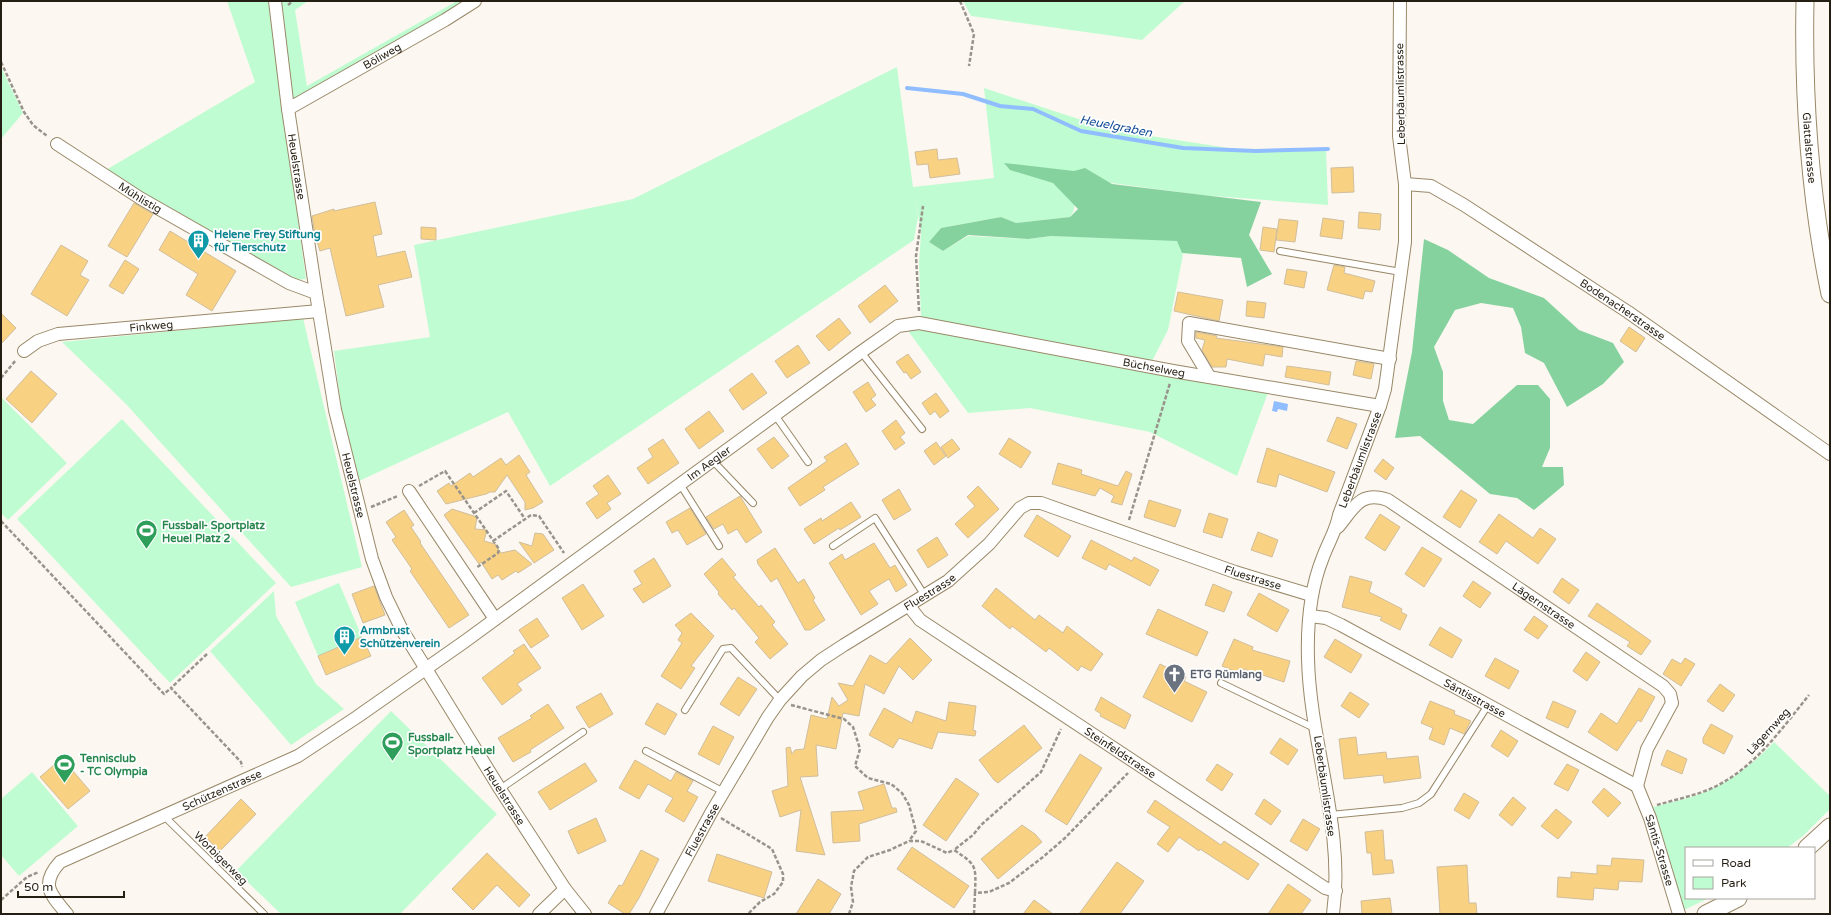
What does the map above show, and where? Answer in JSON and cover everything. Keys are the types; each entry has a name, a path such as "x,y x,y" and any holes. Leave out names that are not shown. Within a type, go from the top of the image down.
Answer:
{"street":[{"name":"Heuelstrasse","path":"275,1 288,109 316,293 336,410 372,559 386,597 402,630 500,789 565,889 585,914"},
{"name":"Böliweg","path":"288,109 445,20 475,1"},
{"name":"Leberbäumlistrasse","path":"1333,914 1337,874 1330,815 1316,727 1308,658 1311,595 1323,558 1336,530 1339,515 1380,406 1390,359 1405,242 1405,184 1399,136 1400,1"},
{"name":"Glattalstrasse","path":"1805,1 1807,115 1819,226 1830,294"},
{"name":"Mühlistig","path":"57,144 140,198 289,282 316,293"},
{"name":"Bodenacherstrasse","path":"1405,184 1431,186 1464,205 1628,312 1830,454"},
{"name":"Finkweg","path":"24,351 38,341 58,334 319,311"},
{"path":"1209,376 1188,341 1189,323 1390,359"},
{"name":"Im Aegler","path":"426,668 898,326 924,324"},
{"name":"Büchselweg","path":"924,324 1173,372 1209,376 1380,406"},
{"path":"409,491 495,619"},
{"name":"Lägernstrasse","path":"1336,530 1356,506 1366,497 1376,496 1388,500 1663,686 1670,694 1672,703 1647,749 1637,786"},
{"name":"Fluestrasse","path":"656,914 711,813 780,700 802,676 821,660 948,581 971,562 989,544 1020,508 1029,503 1041,503 1250,577 1311,595"},
{"name":"Steinfeldstrasse","path":"909,606 920,620 1324,888 1336,891"},
{"name":"Säntisstrasse","path":"1310,616 1326,618 1637,786"},
{"name":"Schützenstrasse","path":"60,862 298,756 357,717 426,668"},
{"name":"Säntis-Strasse","path":"1637,786 1647,808 1679,914"},
{"path":"1809,847 1830,826"},
{"path":"60,862 52,871 48,880 49,889 53,898 67,914"},
{"path":"539,914 565,889"},
{"path":"1706,914 1736,899"}],"lane":[{"path":"1280,251 1401,272"},
{"path":"861,352 922,429"},
{"path":"775,415 808,462"},
{"path":"713,461 753,503"},
{"path":"680,484 719,546"},
{"path":"833,546 875,518 925,596"},
{"path":"685,710 724,649 732,648 780,700"},
{"path":"1221,683 1310,726 1316,727"},
{"path":"1330,815 1402,808 1419,803 1431,794 1488,705"},
{"path":"500,789 583,732"},
{"path":"646,751 724,792"},
{"name":"Worbigerweg","path":"164,816 264,914"}],"path":[{"path":"960,1 974,34 969,66"},
{"path":"1,62 24,112 33,125 57,144"},
{"path":"923,206 916,256 924,324"},
{"path":"1,378 24,351"},
{"path":"1125,533 1173,372"},
{"path":"360,511 409,491 445,471 499,549 498,553 466,576"},
{"path":"474,513 506,491 525,519"},
{"path":"493,541 531,515 539,516 571,564"},
{"path":"1,521 164,694 207,654"},
{"path":"171,688 241,762 244,780"},
{"name":"Lägernweg","path":"1647,808 1694,794 1726,781 1759,755 1809,695"},
{"path":"780,700 790,705 844,719 853,728 860,749 855,766 868,778 891,784 902,793 909,805 916,831 909,841"},
{"path":"850,914 853,902 851,886 854,870 868,857 890,850 909,841 921,841 947,853 954,850 973,835 981,825 1041,772 1057,740 1065,716"},
{"path":"975,893 989,892 1009,883 1043,858 1065,838 1137,764"},
{"path":"711,813 772,849 783,874 783,882 774,894 760,902 748,914"},
{"path":"954,850 971,861 976,874 974,914"},
{"path":"1,900 27,877 60,862"}],"green space":[{"path":"227,1 268,1 306,279 294,280 153,199 106,170 255,82"},
{"path":"279,1 308,1 295,10 307,86 457,1 467,1 293,104"},
{"path":"963,1 1185,1 1142,40 971,16"},
{"path":"1,67 23,113 1,139"},
{"path":"897,67 913,187 994,178 984,88 1112,130 1248,151 1326,149 1328,205 1201,195 1082,179 1073,212 1070,217 1016,223 1001,217 941,228 929,242 943,251 968,236 1028,239 1051,236 1177,240 1183,255 1168,330 1148,369 1269,390 1237,476 1150,432 1030,408 968,413 906,328 921,318 919,264 921,232 915,198 918,217 914,240 550,486 508,412 359,481 341,407 334,351 430,337 414,245 633,199"},
{"path":"1004,163 1074,171 1085,168 1112,184 1261,202 1249,235 1272,274 1247,287 1241,258 1182,253 1177,241 1051,236 1028,239 968,235 943,251 929,242 941,228 1001,217 1016,223 1070,217 1078,209 1053,183 1010,170"},
{"path":"1424,239 1448,250 1489,278 1544,298 1579,330 1613,343 1624,362 1603,384 1567,407 1544,363 1525,353 1521,327 1513,308 1481,303 1455,310 1434,347 1443,372 1443,401 1449,420 1473,424 1517,385 1538,385 1550,399 1550,448 1542,467 1563,467 1564,485 1534,510 1517,498 1490,494 1420,436 1395,438 1412,352"},
{"path":"303,318 362,567 291,587 126,404 62,342"},
{"path":"1,397 67,463 8,520 1,513"},
{"name":"Fussball- Sportplatz Heuel Platz 2","path":"122,419 276,583 170,683 17,519"},
{"path":"339,583 362,637 318,656 295,602"},
{"path":"274,591 276,616 316,684 344,709 291,745 210,651"},
{"name":"Fussball- Sportplatz Heuel","path":"391,711 497,814 400,914 281,914 236,871"},
{"path":"1774,742 1830,796 1830,809 1803,836 1788,847 1685,847 1685,899 1707,899 1684,910 1653,807 1682,800 1719,786 1728,781 1760,756"},
{"path":"32,772 78,826 19,876 1,855 1,799"}],"water":[{"path":"1274,401 1288,404 1287,411 1278,409 1277,412 1272,411"}],"building":[{"path":"937,149 938,160 957,158 960,174 930,178 928,164 917,165 915,152"},
{"path":"1353,167 1354,192 1332,193 1331,168"},
{"path":"375,202 382,234 373,236 377,257 405,251 412,277 378,285 384,307 346,316 330,248 320,251 315,235 312,216 334,209 334,211"},
{"path":"134,203 153,214 127,257 108,246"},
{"path":"1359,212 1381,214 1380,230 1358,228"},
{"path":"1323,218 1344,221 1342,239 1320,236"},
{"path":"1279,219 1298,221 1295,242 1276,240"},
{"path":"421,227 436,228 436,240 421,239"},
{"path":"1263,227 1277,229 1274,252 1260,250"},
{"name":"Helene Frey Stiftung für Tierschutz","path":"170,231 236,271 212,311 186,295 198,274 159,250"},
{"path":"61,245 88,261 80,275 89,280 67,316 31,294"},
{"path":"125,260 139,269 123,294 109,286"},
{"path":"1334,265 1345,267 1344,273 1375,281 1372,292 1365,291 1363,299 1327,290"},
{"path":"1287,269 1307,272 1304,288 1284,284"},
{"path":"885,285 898,301 870,323 858,306"},
{"path":"1178,292 1223,300 1219,321 1174,311"},
{"path":"1247,301 1266,303 1264,318 1246,316"},
{"path":"1,313 16,328 1,344"},
{"path":"839,318 851,333 829,351 816,336"},
{"path":"1629,327 1645,338 1636,352 1620,341"},
{"path":"1196,332 1217,336 1216,338 1283,347 1282,357 1265,354 1263,366 1227,359 1226,367 1212,367 1202,350 1205,340 1196,338"},
{"path":"798,345 810,363 787,378 775,361"},
{"path":"908,354 921,372 911,379 906,372 904,373 896,362"},
{"path":"1356,361 1374,364 1371,379 1353,375"},
{"path":"1287,366 1331,372 1329,385 1285,377"},
{"path":"31,371 57,394 32,423 6,399"},
{"path":"752,373 767,393 743,410 729,390"},
{"path":"868,382 876,395 871,399 876,405 866,412 853,392"},
{"path":"936,393 949,411 940,418 935,411 930,415 922,403"},
{"path":"709,411 724,431 699,449 685,429"},
{"path":"1337,417 1357,424 1347,449 1327,441"},
{"path":"896,420 905,433 900,437 905,443 895,450 882,431"},
{"path":"774,437 789,456 772,469 757,449"},
{"path":"1009,438 1031,452 1021,468 999,454"},
{"path":"663,439 679,463 648,484 637,468 653,457 648,449"},
{"path":"952,439 960,449 948,458 941,447"},
{"path":"936,442 946,456 934,465 924,451"},
{"path":"846,443 859,464 823,487 825,490 800,506 788,488 827,461 824,457"},
{"path":"1267,448 1335,472 1327,492 1279,474 1276,487 1257,482"},
{"path":"519,455 530,472 526,475 543,502 533,508 525,510 525,502 507,475 495,492 446,504 437,491 449,483 451,486 470,473 473,477 501,458 506,465"},
{"path":"1383,459 1394,468 1386,480 1374,471"},
{"path":"1058,463 1082,470 1081,474 1118,486 1126,471 1132,474 1122,505 1111,502 1114,496 1100,488 1095,496 1052,484"},
{"path":"608,475 621,494 607,503 611,509 597,519 586,503 599,494 593,486"},
{"path":"978,486 999,509 968,538 955,524 975,506 967,497"},
{"path":"899,489 911,510 894,520 882,500"},
{"path":"1461,490 1477,500 1460,528 1443,517"},
{"path":"740,496 762,532 746,543 737,529 728,534 723,524 714,529 706,517"},
{"path":"1149,500 1181,510 1175,527 1144,517"},
{"path":"851,502 861,517 840,530 839,528 814,544 804,529 821,518 822,521"},
{"path":"690,508 706,534 687,545 678,530 672,533 666,522"},
{"path":"452,509 477,517 475,529 487,530 484,541 495,544 501,553 515,550 532,564 518,573 516,571 502,580 498,575 492,579 481,562 479,564 444,515"},
{"path":"404,510 414,525 411,527 421,542 420,543 469,615 449,628 410,571 412,569 392,540 396,537 386,522"},
{"path":"1209,513 1228,519 1222,538 1203,532"},
{"path":"1380,514 1400,527 1385,551 1365,538"},
{"path":"1499,514 1533,538 1540,528 1556,539 1538,564 1506,541 1497,554 1479,542"},
{"path":"1037,515 1071,536 1058,557 1024,536"},
{"path":"1258,532 1278,540 1272,557 1251,550"},
{"path":"535,533 543,534 554,550 534,563 519,542 532,546"},
{"path":"937,537 948,555 928,568 917,550"},
{"path":"1091,540 1132,561 1134,557 1159,570 1150,586 1109,564 1106,570 1082,558"},
{"path":"874,543 890,568 895,565 907,585 896,592 889,579 869,591 878,604 861,615 829,563 842,554 845,560"},
{"path":"1422,547 1442,559 1424,587 1405,574"},
{"path":"775,548 798,583 804,579 815,598 813,600 825,620 810,630 805,630 777,578 771,582 758,564 757,560"},
{"path":"654,558 671,586 643,603 633,589 642,584 634,571"},
{"path":"722,558 736,575 733,577 759,607 761,605 775,622 772,625 788,644 770,659 755,642 759,638 734,608 732,610 718,594 719,592 704,574"},
{"path":"1350,576 1372,582 1369,592 1402,609 1401,612 1407,615 1400,630 1380,620 1382,617 1342,607"},
{"path":"1562,578 1579,590 1569,604 1553,592"},
{"path":"1473,581 1491,593 1480,608 1463,596"},
{"path":"583,584 604,616 582,630 562,598"},
{"path":"1213,584 1232,592 1224,612 1205,605"},
{"path":"374,586 385,615 363,623 352,594"},
{"path":"996,588 1035,620 1039,615 1063,633 1067,626 1103,654 1091,671 1081,666 1078,671 1049,648 1046,652 1012,626 1010,629 982,606"},
{"path":"1259,593 1289,610 1277,632 1247,615"},
{"path":"1597,603 1651,641 1641,655 1627,646 1630,642 1588,616"},
{"path":"1158,609 1208,632 1197,656 1146,634"},
{"path":"691,613 714,636 691,666 695,668 681,689 661,676 682,643 678,640 682,633 675,625"},
{"path":"1534,616 1548,626 1538,639 1524,630"},
{"path":"537,618 549,636 531,648 519,630"},
{"path":"1440,627 1462,640 1452,658 1429,645"},
{"name":"Armbrust Schützenverein","path":"362,637 371,656 326,675 318,656"},
{"path":"910,638 932,660 913,680 899,666 884,694 865,684 859,716 843,713 836,749 816,745 818,776 800,777 825,855 796,851 801,810 780,817 772,791 788,786 786,748 790,747 792,754 795,750 804,749 811,715 827,719 832,697 839,706 848,700 838,683 853,686 870,655 886,664"},
{"path":"1234,639 1253,647 1252,650 1290,661 1284,682 1244,669 1241,674 1222,666"},
{"path":"1335,639 1362,655 1351,673 1324,657"},
{"path":"524,644 541,668 517,684 522,690 502,705 482,678 515,653 513,651"},
{"path":"1586,652 1600,662 1587,681 1573,671"},
{"path":"1495,658 1519,671 1509,689 1485,676"},
{"path":"1685,658 1695,664 1681,686 1663,674 1672,659 1681,664"},
{"name":"ETG Rümlang","path":"1160,664 1186,677 1184,681 1207,692 1192,722 1143,697"},
{"path":"738,677 757,689 739,716 720,704"},
{"path":"1720,684 1735,695 1723,712 1707,701"},
{"path":"1639,688 1655,697 1641,722 1638,720 1617,751 1588,732 1601,713 1617,724"},
{"path":"1350,692 1369,704 1359,718 1341,706"},
{"path":"601,693 613,714 589,728 576,707"},
{"path":"1101,697 1131,715 1125,729 1100,716 1101,714 1095,710"},
{"path":"1430,701 1455,711 1454,714 1471,721 1464,734 1450,728 1444,745 1429,739 1433,728 1421,723"},
{"path":"1553,701 1576,711 1568,728 1546,718"},
{"path":"949,702 976,706 973,730 976,731 975,736 938,732 932,749 899,738 893,748 869,735 884,708 912,723 916,711 946,721"},
{"path":"657,703 677,714 665,735 645,724"},
{"path":"548,704 564,728 530,750 531,752 513,762 498,738 532,718 530,716"},
{"path":"1711,724 1733,736 1724,754 1703,743 1703,738"},
{"path":"1024,725 1042,748 998,783 979,760"},
{"path":"713,726 734,737 719,765 698,754"},
{"path":"1501,730 1518,741 1508,757 1491,746"},
{"path":"1356,737 1358,755 1386,752 1387,759 1418,756 1421,778 1384,783 1383,775 1344,779 1339,739"},
{"path":"1280,738 1298,750 1288,765 1270,753"},
{"path":"1667,750 1687,759 1682,774 1661,765"},
{"path":"1080,754 1102,768 1067,825 1045,811"},
{"name":"Tennisclub - TC Olympia","path":"62,758 90,791 68,809 40,777"},
{"path":"635,760 671,781 676,772 693,781 687,791 698,797 684,822 665,811 673,798 648,784 639,799 619,788"},
{"path":"585,763 597,781 550,810 538,792"},
{"path":"1217,764 1233,774 1222,791 1206,780"},
{"path":"1567,764 1579,770 1568,791 1554,784"},
{"path":"956,778 979,794 946,841 923,825"},
{"path":"884,784 892,808 896,808 897,812 859,824 860,841 833,843 831,812 864,810 858,792"},
{"path":"1604,788 1621,803 1608,817 1592,802"},
{"path":"1464,793 1479,802 1469,819 1454,810"},
{"path":"1513,797 1526,808 1512,826 1499,815"},
{"path":"241,799 256,814 220,851 205,837"},
{"path":"1264,799 1281,811 1271,825 1255,814"},
{"path":"1155,800 1221,845 1224,841 1259,864 1248,880 1200,849 1199,851 1179,837 1168,852 1157,844 1170,827 1147,812"},
{"path":"1556,809 1572,822 1558,839 1541,826"},
{"path":"596,818 606,841 578,854 568,831"},
{"path":"1303,819 1320,829 1307,851 1290,841"},
{"path":"1022,825 1035,834 1042,842 998,879 981,859"},
{"path":"1383,830 1385,860 1392,860 1394,873 1373,875 1371,853 1367,853 1365,832"},
{"path":"912,847 969,886 954,908 897,869"},
{"path":"641,850 659,859 639,898 629,914 625,914 608,903 619,885 622,886"},
{"path":"487,853 530,895 519,907 497,885 473,910 452,889"},
{"path":"717,854 772,872 764,898 708,881"},
{"path":"1612,858 1644,860 1642,882 1619,881 1618,890 1594,888 1593,900 1557,897 1558,877 1571,878 1571,872 1597,874 1597,865 1611,866"},
{"path":"1117,862 1144,881 1120,914 1079,914"},
{"path":"1467,865 1469,903 1476,903 1477,914 1440,914 1437,867"},
{"path":"818,879 841,894 829,914 796,914"},
{"path":"1288,884 1311,900 1301,914 1268,914"},
{"path":"1390,898 1392,914 1362,914 1361,901"},
{"path":"1034,900 1053,914 1023,914"}],"waterway":[{"name":"Heuelgraben","path":"907,88 963,94 1000,106 1033,109 1081,131 1183,148 1256,151 1328,149"}],"place":[{"name":"Helene Frey Stiftung für Tierschutz","path":"198,260"},
{"name":"Fussball- Sportplatz Heuel Platz 2","path":"146,550"},
{"name":"Armbrust Schützenverein","path":"344,656"},
{"name":"ETG Rümlang","path":"1175,694"},
{"name":"Fussball- Sportplatz Heuel","path":"393,762"},
{"name":"Tennisclub - TC Olympia","path":"65,784"}]}
